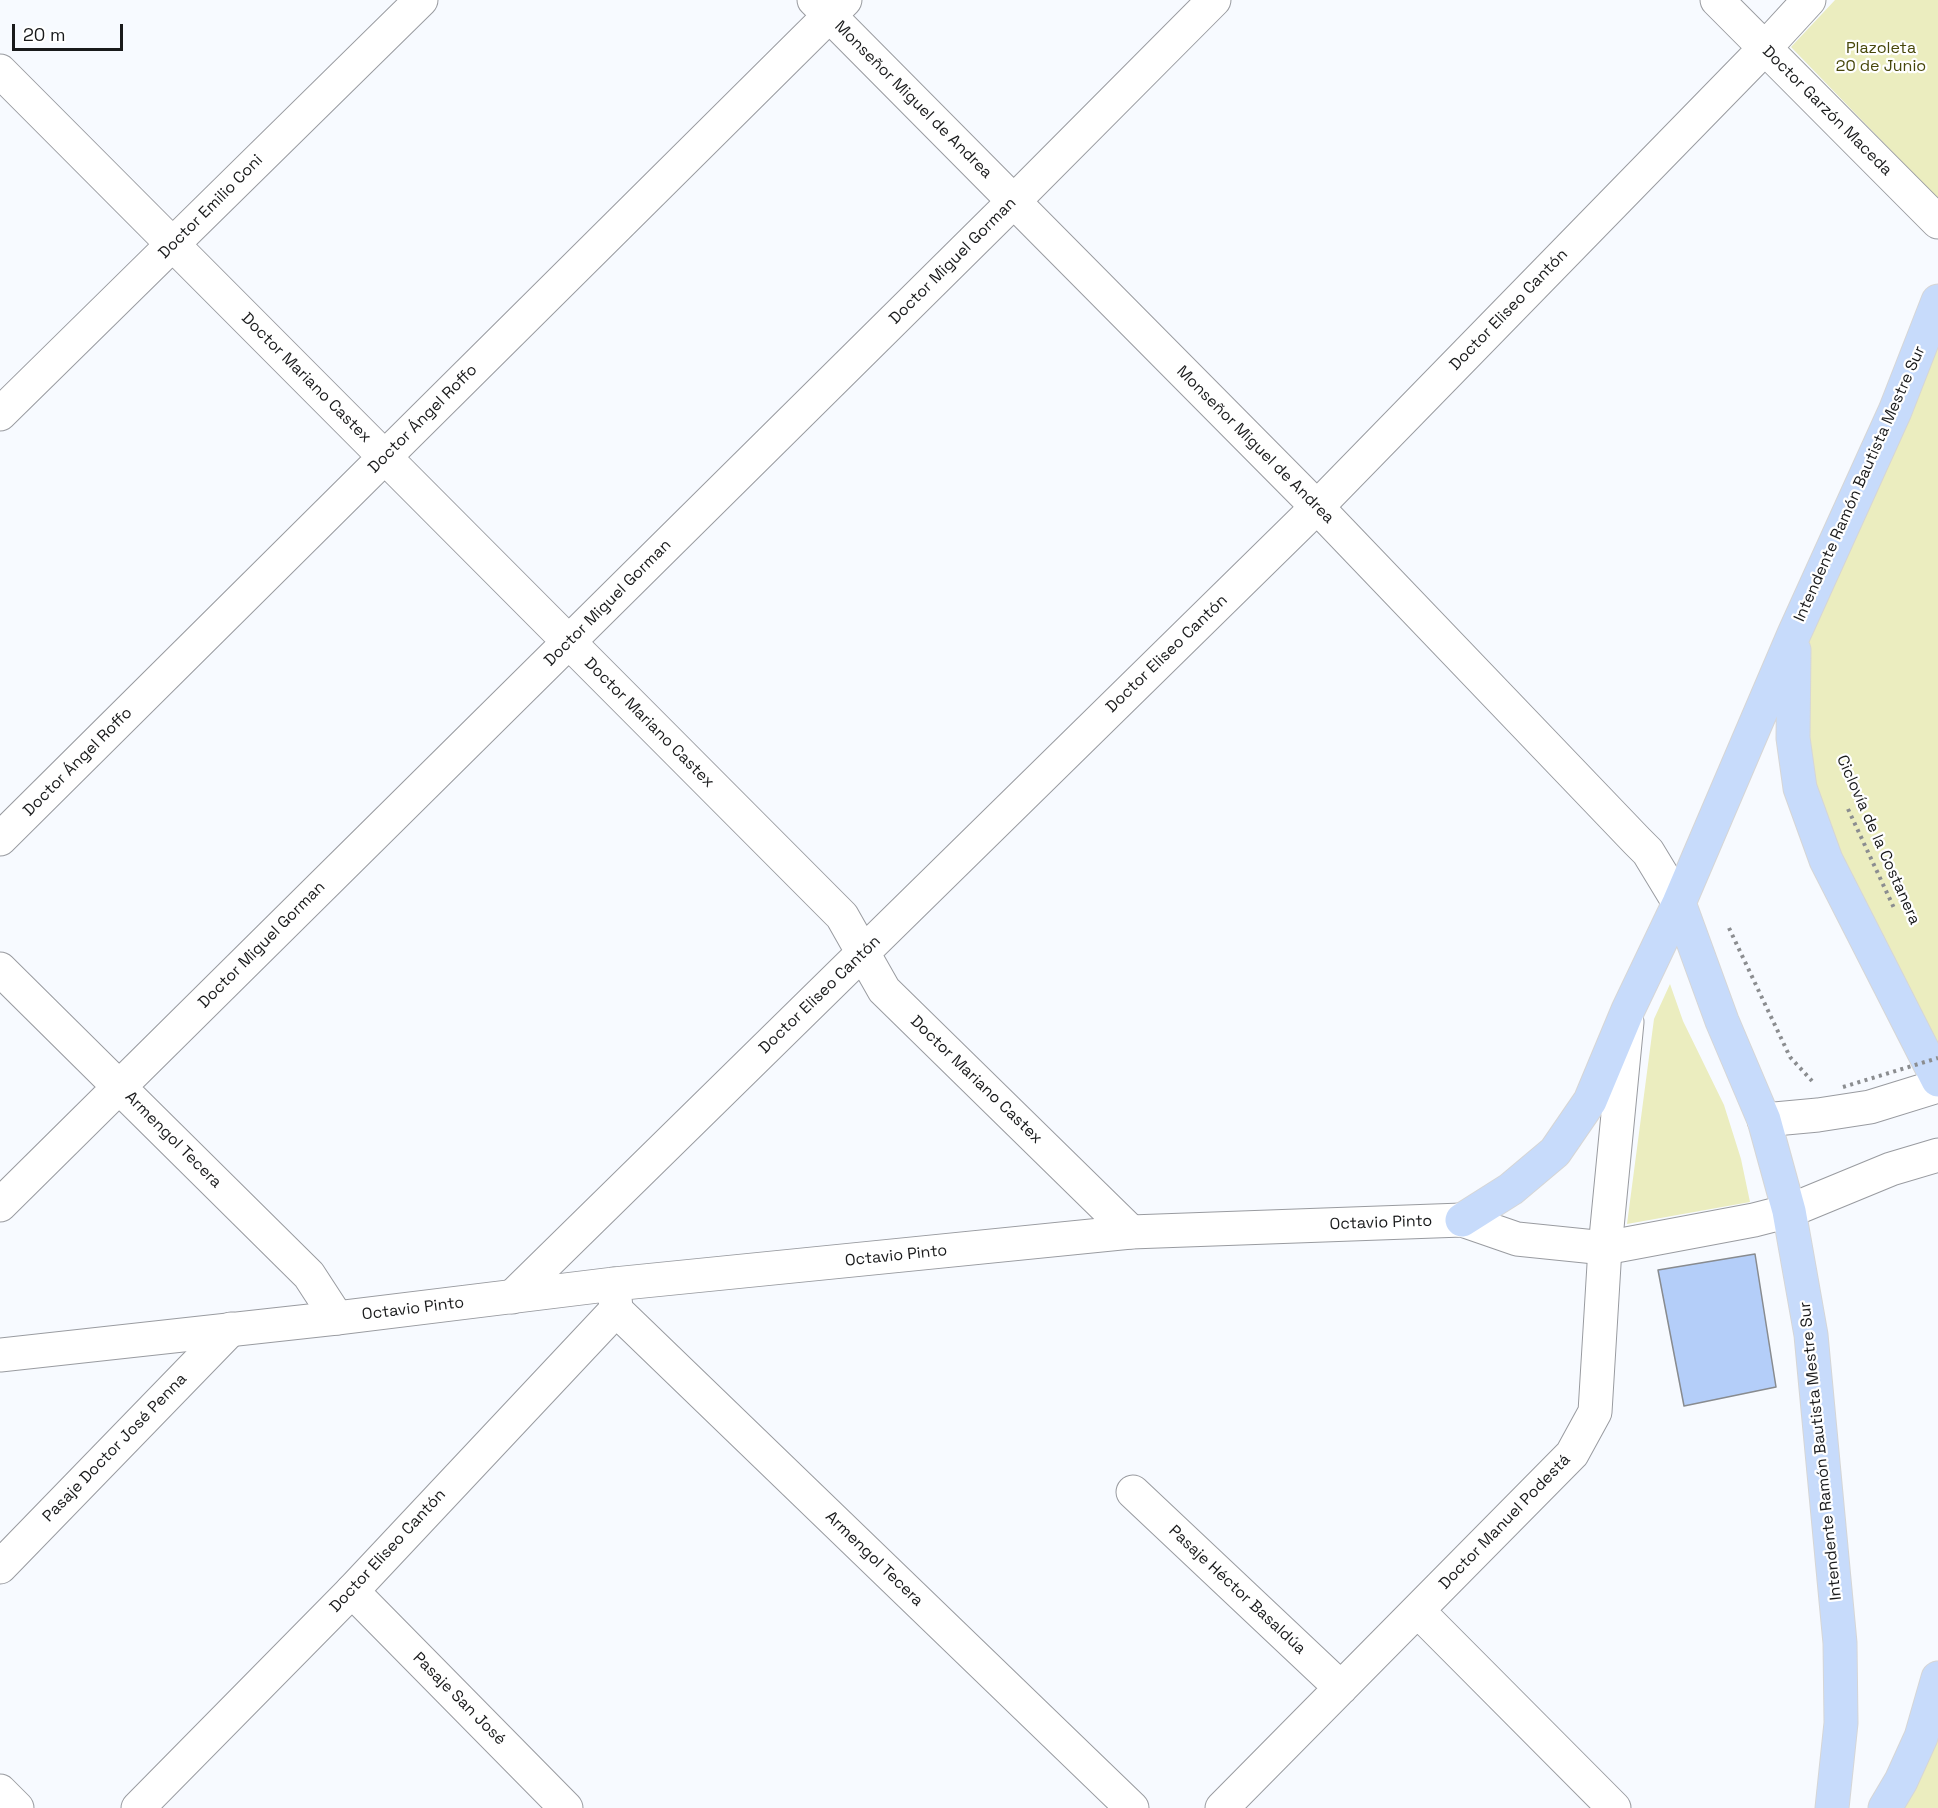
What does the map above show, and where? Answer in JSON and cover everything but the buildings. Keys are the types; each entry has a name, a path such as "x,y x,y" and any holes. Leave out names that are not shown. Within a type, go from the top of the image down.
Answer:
{"main road":[{"name":"Intendente Ramón Bautista Mestre Sur","path":"1832,1808 1841,1723 1840,1643 1811,1335 1789,1211 1764,1120 1722,1021 1679,903 1794,634 1895,411 1938,301"},
{"name":"Intendente Ramón Bautista Mestre Sur","path":"1794,634 1793,738 1800,788 1826,860 1938,1080"},
{"path":"1462,1220 1511,1189 1555,1152 1590,1101 1628,1010 1679,903"},
{"path":"1885,1808 1901,1781 1921,1737 1938,1678"}],"street":[{"name":"Doctor Emilio Coni","path":"0,414 421,0"},
{"name":"Doctor Miguel Gorman","path":"0,1205 1214,0"},
{"name":"Doctor Garzón Maceda","path":"1717,0 1938,222"},
{"name":"Doctor Eliseo Cantón","path":"512,1297 1317,507 1764,49 1809,0"},
{"name":"Monseñor Miguel de Andrea","path":"830,5 1014,201 1317,507 1648,852 1679,903"},
{"name":"Doctor Ángel Roffo","path":"0,839 385,457 830,5"},
{"name":"Doctor Mariano Castex","path":"0,71 842,916 884,990 1131,1232"},
{"name":"Armengol Tecera","path":"0,969 309,1275 337,1318"},
{"name":"Doctor Manuel Podestá","path":"1222,1808 1572,1454 1595,1412 1605,1248 1628,1010"},
{"path":"1764,1120 1870,1107 1938,1086"},
{"name":"Octavio Pinto","path":"0,1355 512,1297 615,1297 1131,1232 1462,1220 1517,1239 1605,1248 1754,1220 1789,1211 1891,1169 1938,1155"},
{"name":"Doctor Eliseo Cantón","path":"138,1808 352,1591 615,1297"},
{"name":"Armengol Tecera","path":"615,1297 1132,1808"},
{"name":"Pasaje Doctor José Penna","path":"0,1567 231,1329"},
{"name":"Pasaje Héctor Basaldúa","path":"1133,1492 1341,1688"},
{"name":"Pasaje San José","path":"352,1591 566,1808"},
{"path":"1418,1611 1614,1808"},
{"path":"0,1791 17,1808"}],"path":[{"name":"Ciclovía de la Costanera","path":"1845,802 1894,909"},
{"path":"1724,918 1790,1057 1812,1080 1819,1083"},
{"path":"1834,1086 1843,1087 1938,1058"}],"green space":[{"name":"Plazoleta 20 de Junio","path":"1835,0 1938,0 1938,199 1791,47"},
{"path":"1938,301 1938,1080 1826,860 1794,634"},
{"path":"1670,984 1683,1021 1724,1105 1741,1159 1750,1202 1627,1224 1654,1019"},
{"path":"1938,1678 1938,1808 1885,1808"}]}
